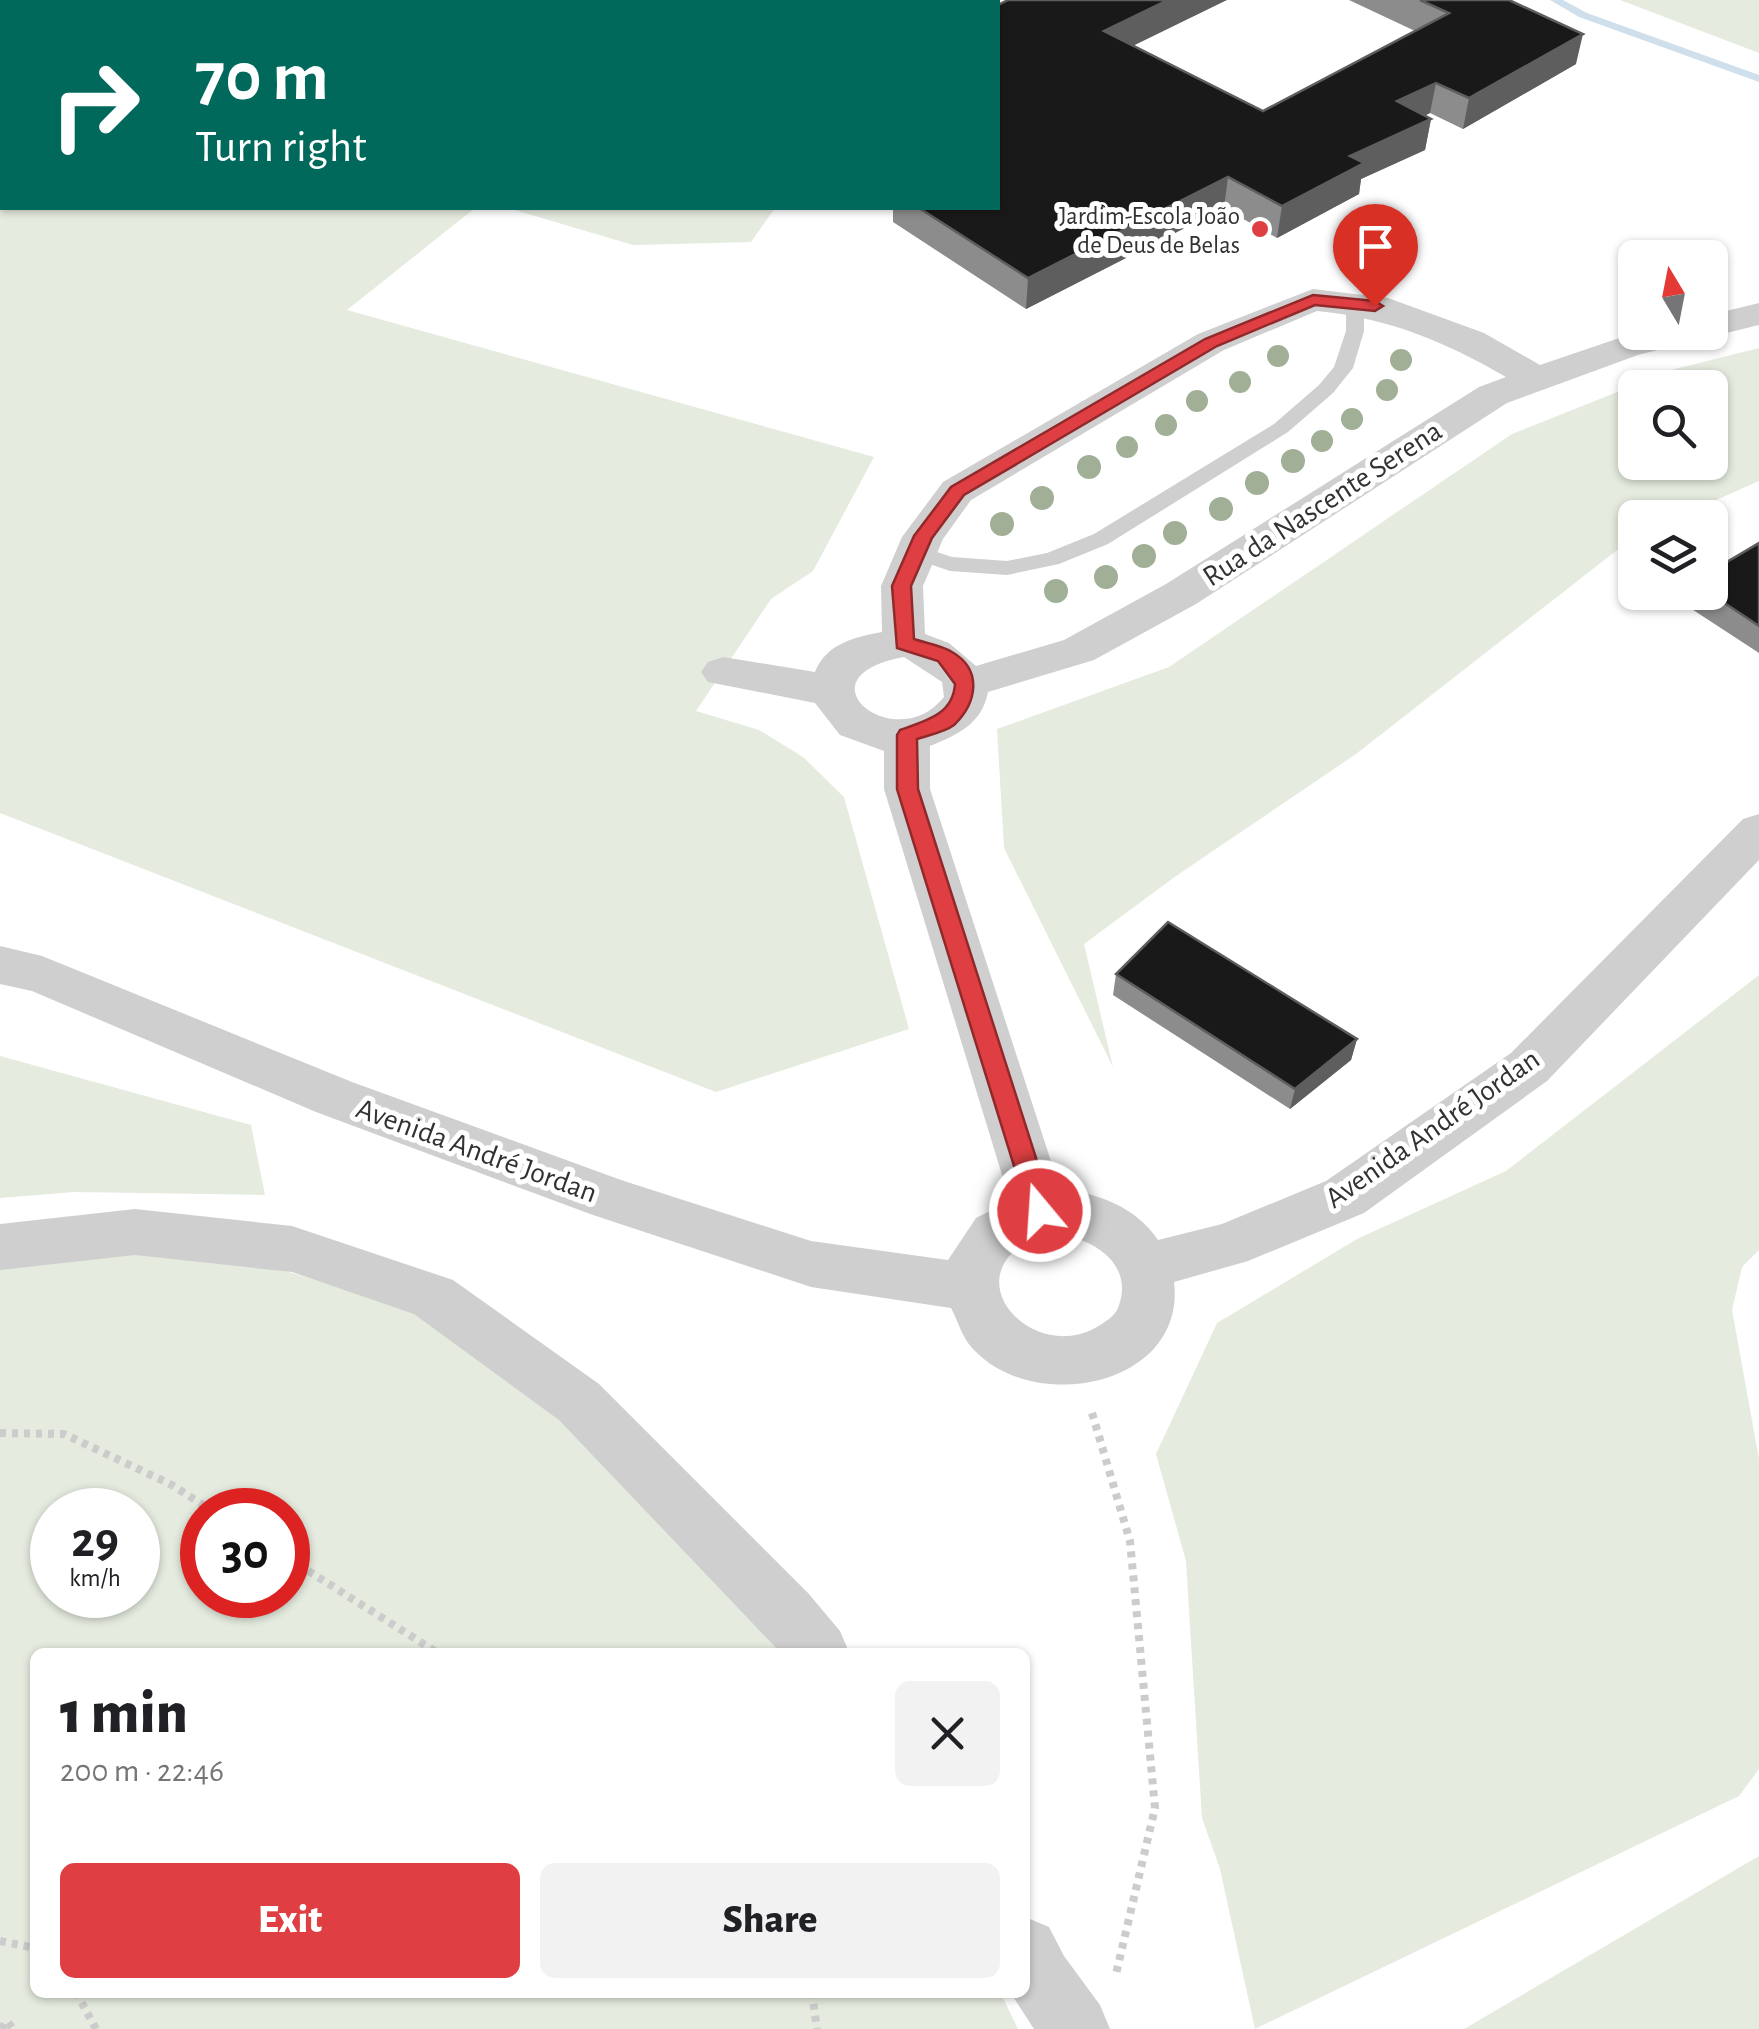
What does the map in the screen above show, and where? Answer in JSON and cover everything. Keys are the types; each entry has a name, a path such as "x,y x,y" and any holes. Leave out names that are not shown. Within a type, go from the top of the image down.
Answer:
{"street":[{"path":"904,643 902,586 916,552 957,491 1211,342 1313,300 1375,306 1470,341 1536,379"},
{"path":"1728,322 1759,314"},
{"name":"Rua da Nascente Serena","path":"965,684 1080,650 1181,594 1493,394 1618,350"},
{"path":"904,643 944,656 958,669 965,684 964,698 944,722 907,735 884,734 854,724 834,705 830,690 844,661 861,650 904,643"},
{"path":"724,672 830,690"},
{"path":"907,735 908,789 1040,1211"},
{"name":"Avenida André Jordan","path":"1145,1266 1229,1245 1345,1197 1483,1100 1528,1067 1759,831"},
{"name":"Avenida André Jordan","path":"0,964 42,975 334,1097 612,1199 812,1264 970,1287"},
{"path":"1040,1211 1073,1212 1104,1222 1128,1240 1145,1266 1149,1298 1138,1328 1112,1351 1077,1362 1038,1360 1004,1345 980,1318 970,1287 973,1260 988,1237 1011,1220 1040,1211"},
{"path":"0,1246 135,1232 292,1249 433,1297 578,1402 786,1613 815,1648"},
{"path":"1030,1961 1040,1980 1094,2011"}],"lane":[{"path":"916,552 950,564 1008,568 1052,559 1102,539 1281,428 1326,389 1343,368 1355,331 1355,304"}],"path":[{"path":"1077,1362 1130,1541 1155,1808 1094,2011"},
{"path":"0,1434 64,1434 180,1490"},
{"path":"310,1572 430,1648"},
{"path":"0,1941 30,1947"},
{"path":"79,1998 96,2029"},
{"path":"813,1998 817,2029"},
{"path":"0,2029 7,2021 13,2029"}],"shaded area":[{"path":"1620,0 1759,0 1759,53"},
{"path":"0,210 472,210 347,310 874,457 813,571 771,599 696,711 759,730 803,757 844,797 909,1029 716,1092 0,813"},
{"path":"515,210 774,210 751,242 633,245"},
{"path":"1759,348 1759,481 1716,500 1618,500 1618,549 1356,754 1176,876 1084,944 1113,1067 1004,848 997,729 1169,667 1512,434 1618,392 1618,480 1728,480 1728,370 1672,370"},
{"path":"1759,975 1759,1250 1742,1267 1732,1310 1759,1459 1759,1769 1739,1796 1255,2029 1220,1869 1202,1818 1186,1561 1156,1454 1217,1323 1357,1239 1506,1171"},
{"path":"0,1056 251,1125 265,1195 74,1192 0,1198"},
{"path":"122,1245 236,1256 421,1312 564,1419 786,1648 30,1648 30,1998 1003,1998 1018,2029 0,2029 0,1257"},
{"path":"1759,1856 1759,2029 1464,2029"}],"building":[{"path":"1008,0 1168,0 1104,31 1263,111 1449,13 1420,0 1509,0 1583,34 1469,98 1436,83 1397,101 1431,119 1350,156 1364,163 1282,206 1228,177 1028,278 922,210 1000,210 1000,4"},
{"path":"1759,543 1759,626 1728,605 1728,561"},
{"path":"1168,922 1357,1039 1295,1089 1116,974"}],"waterway":[{"path":"1555,0 1583,15 1759,79"}],"place":[{"name":"Jardim-Escola João de Deus de Belas","path":"1260,229"}],"route":[{"path":"1040,1211 908,789 907,735 944,722 957,711 964,698 965,684 958,669 944,656 904,643 902,586 923,536 957,491 1211,342 1313,300 1375,306"}]}
